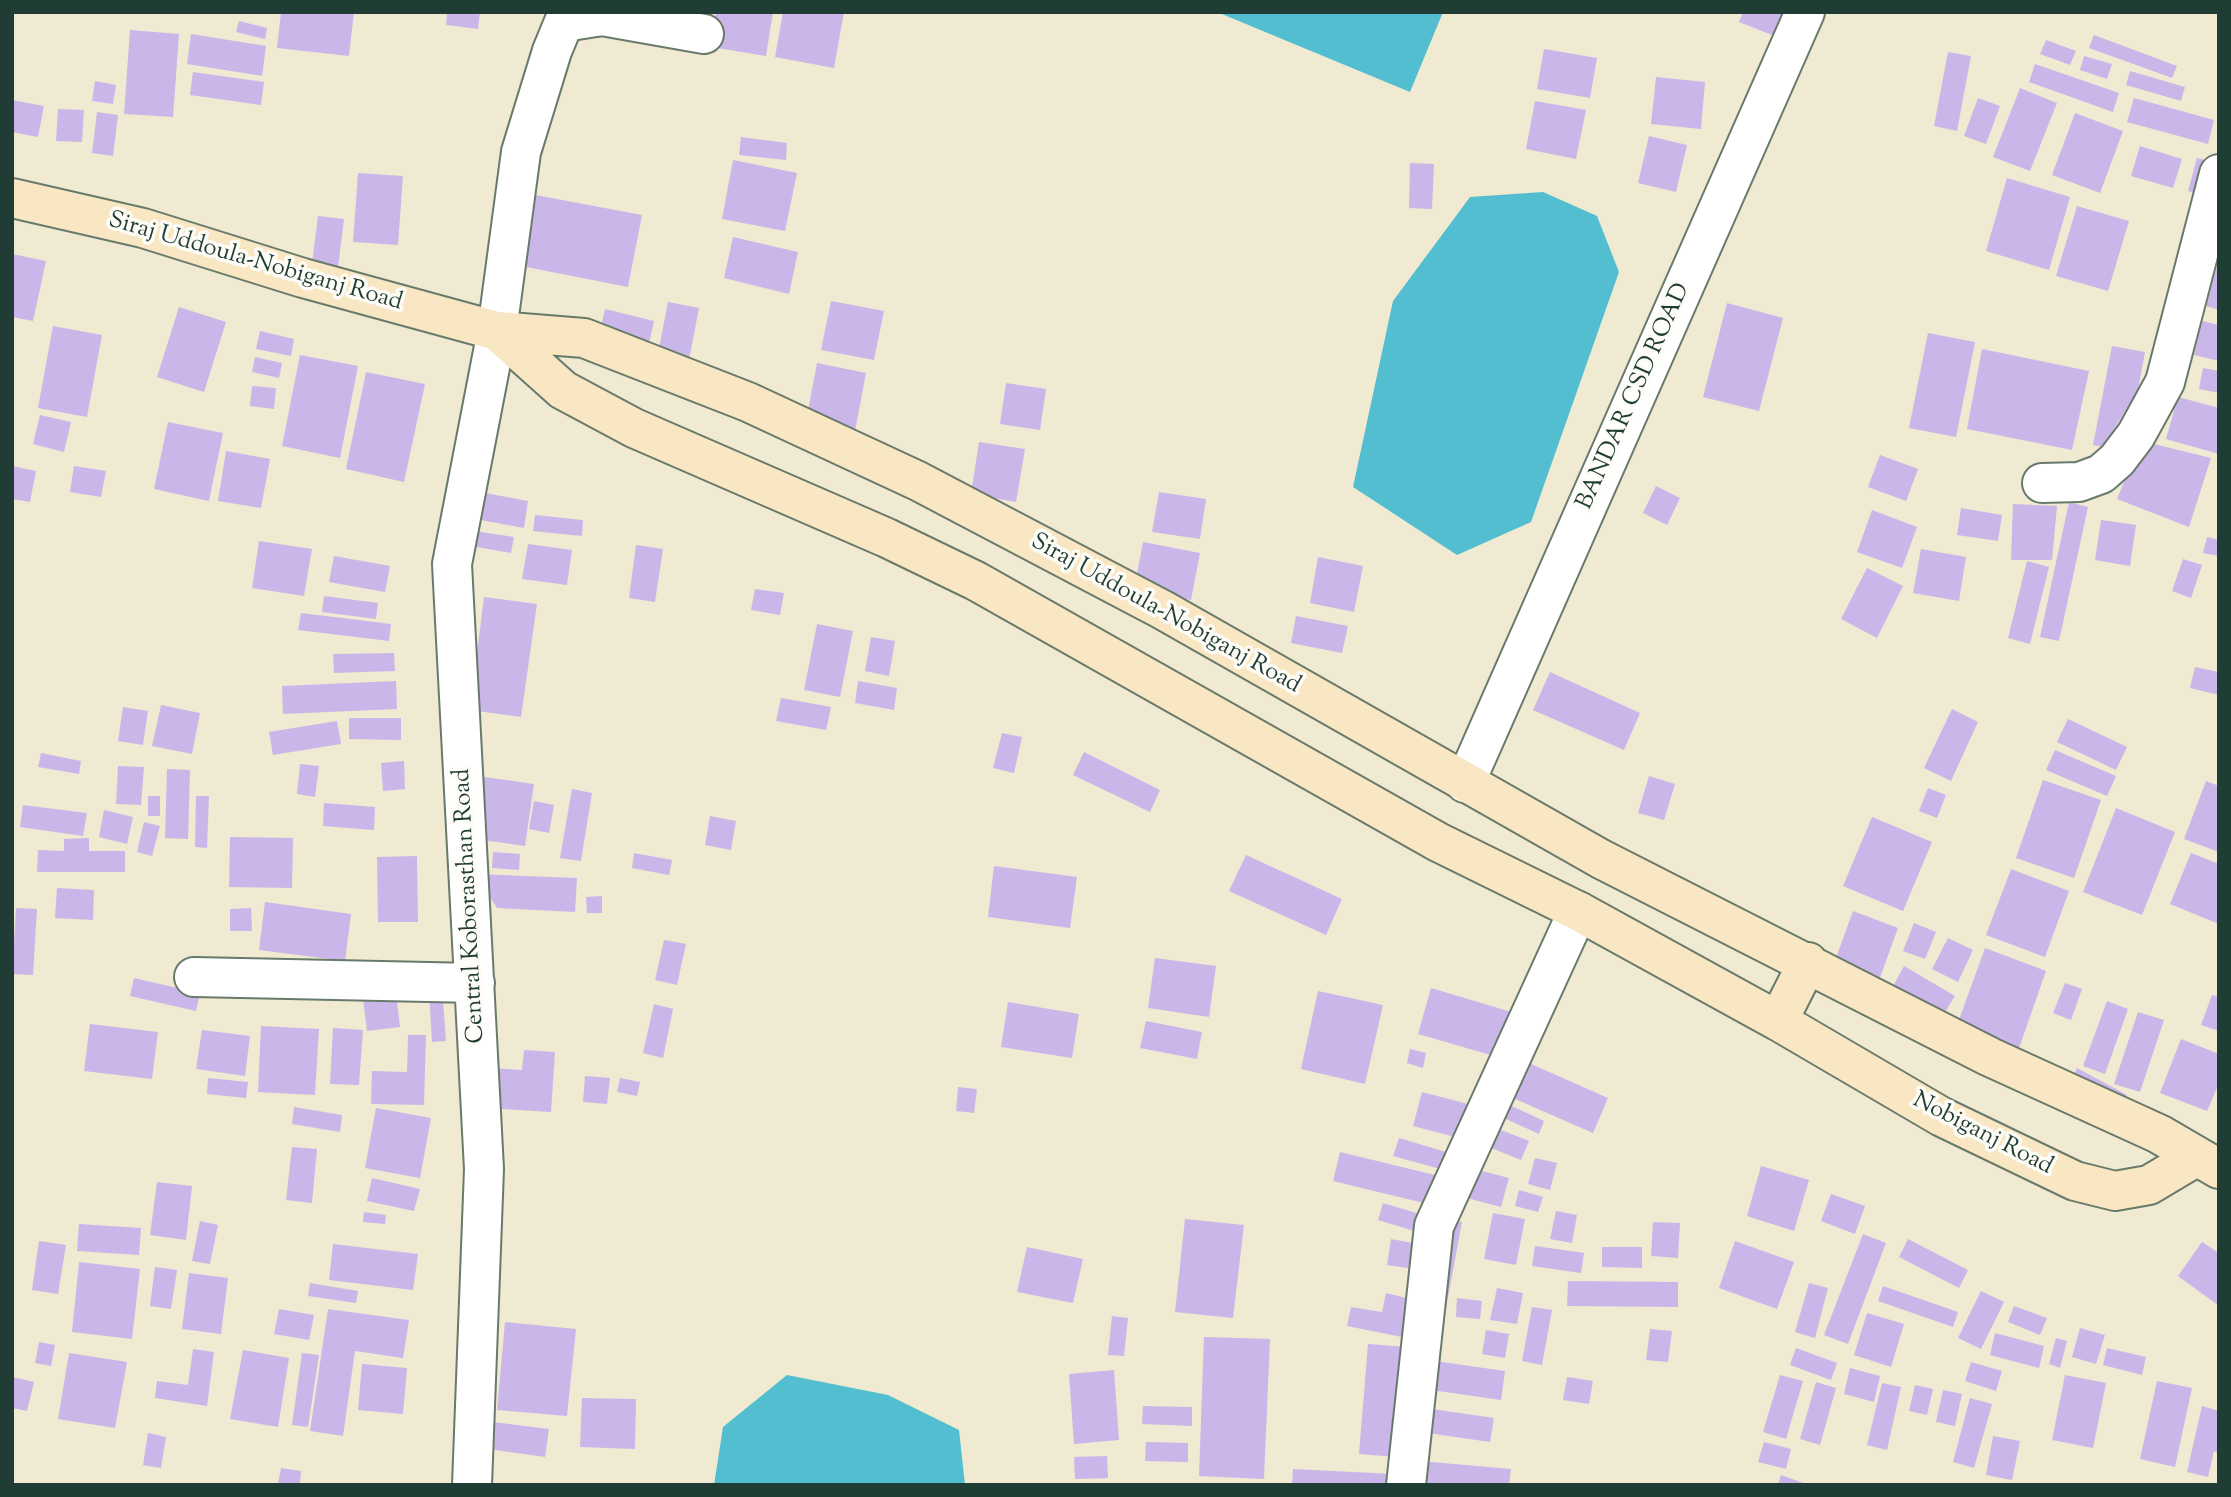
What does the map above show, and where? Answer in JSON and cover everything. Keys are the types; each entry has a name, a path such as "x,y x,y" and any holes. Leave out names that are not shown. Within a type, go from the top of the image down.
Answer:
{"main road":[{"name":"Siraj Uddoula-Nobiganj Road","path":"12,198 143,228 303,278 497,331 584,338 748,402 918,481 1163,610 1601,859 1808,962"},
{"name":"Siraj Uddoula-Nobiganj Road","path":"497,331 574,397 634,428 976,581 1438,842 1578,911 1778,1021"},
{"path":"1778,1021 1808,962"},
{"name":"Nobiganj Road","path":"1808,962 1990,1057 2159,1134 2208,1163"},
{"name":"Nobiganj Road","path":"1778,1021 1942,1117 2075,1181 2115,1191 2149,1185 2208,1163"}],"street":[{"name":"BANDAR CSD ROAD","path":"1465,783 1805,12"},
{"path":"550,17 602,16 704,34"},
{"name":"Central Koborasthan Road","path":"472,1485 484,1170 453,564 497,331 521,152 552,51 550,17"},
{"path":"2042,484 2079,482 2101,474 2117,460 2136,435 2165,382 2219,174"},
{"path":"1406,1485 1434,1226 1578,911"},
{"path":"194,976 475,983"}],"water":[{"path":"1217,12 1443,12 1410,92"},
{"path":"1543,192 1597,216 1619,272 1531,522 1457,555 1353,487 1393,301 1470,197"},
{"path":"787,1375 888,1395 959,1430 965,1485 714,1485 723,1427"}],"building":[{"path":"281,12 354,12 349,56 277,48"},
{"path":"447,12 480,12 478,29 446,25"},
{"path":"716,12 773,12 766,56 711,47"},
{"path":"783,12 844,12 834,68 775,57"},
{"path":"1743,12 1787,12 1777,37 1739,22"},
{"path":"239,21 267,28 265,39 236,32"},
{"path":"130,30 179,34 173,117 124,114"},
{"path":"191,34 266,46 262,76 187,64"},
{"path":"2094,35 2177,66 2172,78 2089,48"},
{"path":"2046,40 2076,51 2070,65 2040,54"},
{"path":"1544,49 1597,58 1590,98 1537,89"},
{"path":"1948,52 1971,56 1957,131 1934,126"},
{"path":"2084,56 2112,64 2107,79 2080,70"},
{"path":"2035,64 2119,93 2113,112 2029,82"},
{"path":"2130,71 2185,87 2181,101 2126,85"},
{"path":"193,72 264,82 261,105 190,95"},
{"path":"1656,77 1705,82 1701,129 1651,124"},
{"path":"95,81 116,85 113,104 92,101"},
{"path":"2020,88 2057,103 2030,171 1993,157"},
{"path":"1978,98 2000,106 1986,144 1964,136"},
{"path":"2134,98 2214,120 2208,144 2127,122"},
{"path":"12,100 44,106 38,137 12,132"},
{"path":"1535,101 1586,110 1576,159 1526,149"},
{"path":"58,109 84,110 82,142 56,141"},
{"path":"97,112 118,115 113,156 92,153"},
{"path":"2075,113 2123,131 2100,193 2052,175"},
{"path":"1649,136 1687,145 1676,192 1638,183"},
{"path":"741,137 787,143 786,160 739,155"},
{"path":"2140,146 2182,159 2173,188 2131,176"},
{"path":"2197,158 2209,161 2200,195 2188,191"},
{"path":"733,160 797,173 785,231 722,219"},
{"path":"1410,163 1434,164 1432,209 1409,208"},
{"path":"358,173 403,176 398,245 353,242"},
{"path":"2007,178 2070,197 2049,270 1986,251"},
{"path":"525,193 642,215 628,287 511,264"},
{"path":"2077,206 2129,221 2108,291 2056,276"},
{"path":"318,216 344,219 337,275 311,272"},
{"path":"733,237 798,252 789,294 724,278"},
{"path":"12,254 46,261 33,321 12,317"},
{"path":"2219,263 2219,310 2206,306"},
{"path":"831,301 884,311 874,360 821,350"},
{"path":"668,302 699,308 688,365 657,359"},
{"path":"1727,303 1783,318 1759,411 1703,397"},
{"path":"179,307 226,322 204,392 157,377"},
{"path":"605,309 654,321 648,348 599,336"},
{"path":"2202,321 2219,325 2219,361 2194,355"},
{"path":"53,326 102,335 87,417 38,408"},
{"path":"260,331 294,339 291,356 256,349"},
{"path":"1928,333 1975,342 1956,437 1909,428"},
{"path":"2112,346 2145,352 2138,390 2103,447 2093,445"},
{"path":"1982,349 2089,371 2072,450 1967,429"},
{"path":"300,355 358,366 340,458 282,446"},
{"path":"255,357 282,363 279,378 252,372"},
{"path":"817,363 866,373 855,431 806,421"},
{"path":"2203,368 2219,371 2219,393 2199,389"},
{"path":"366,372 425,384 404,482 346,469"},
{"path":"1006,383 1046,389 1040,430 1000,424"},
{"path":"252,386 276,388 274,409 250,406"},
{"path":"2178,397 2219,408 2219,454 2166,439"},
{"path":"40,415 71,422 64,452 33,444"},
{"path":"168,422 223,433 209,501 154,489"},
{"path":"979,442 1025,449 1016,502 971,494"},
{"path":"2150,443 2211,458 2189,527 2117,499 2130,467"},
{"path":"226,451 270,459 261,508 218,501"},
{"path":"1880,455 1918,469 1906,501 1868,487"},
{"path":"12,466 36,471 30,502 12,499"},
{"path":"74,466 106,471 101,497 70,492"},
{"path":"1656,486 1680,498 1667,525 1643,513"},
{"path":"469,490 528,501 524,528 464,517"},
{"path":"1159,492 1206,499 1200,539 1152,532"},
{"path":"2069,502 2088,507 2059,641 2040,637"},
{"path":"2013,504 2057,506 2052,560 2011,560"},
{"path":"1961,508 2002,515 1998,541 1957,535"},
{"path":"1872,510 1917,527 1902,568 1857,552"},
{"path":"535,515 583,520 582,536 533,531"},
{"path":"2101,520 2136,525 2130,566 2095,560"},
{"path":"462,529 514,537 511,553 459,544"},
{"path":"2207,537 2219,540 2219,556 2203,553"},
{"path":"259,541 312,549 304,596 252,588"},
{"path":"1143,542 1200,553 1191,600 1134,589"},
{"path":"528,544 572,550 567,585 522,579"},
{"path":"636,545 663,549 655,602 629,598"},
{"path":"1921,549 1966,557 1959,601 1913,593"},
{"path":"334,556 390,566 385,592 329,582"},
{"path":"1318,557 1363,566 1354,612 1310,603"},
{"path":"2183,559 2202,565 2191,598 2172,591"},
{"path":"2027,561 2049,567 2030,644 2008,638"},
{"path":"1867,568 1903,586 1877,638 1841,619"},
{"path":"755,589 784,593 780,615 751,610"},
{"path":"324,596 378,603 376,619 322,612"},
{"path":"484,597 537,604 521,717 470,710"},
{"path":"301,613 391,624 389,641 298,630"},
{"path":"1296,616 1348,626 1342,653 1291,643"},
{"path":"817,624 853,631 840,697 804,690"},
{"path":"871,637 895,641 889,676 865,671"},
{"path":"394,653 395,671 334,673 333,654"},
{"path":"2195,667 2219,672 2219,695 2190,688"},
{"path":"1550,672 1640,713 1624,750 1533,710"},
{"path":"396,681 397,709 283,714 282,686"},
{"path":"858,681 897,688 894,710 855,703"},
{"path":"781,698 831,707 826,730 776,721"},
{"path":"161,705 200,713 192,754 152,746"},
{"path":"123,707 148,711 143,745 118,741"},
{"path":"1952,709 1978,722 1951,781 1924,768"},
{"path":"349,718 401,718 401,740 349,739"},
{"path":"2068,719 2127,747 2116,770 2057,742"},
{"path":"337,721 341,744 273,755 269,732"},
{"path":"1002,733 1022,737 1014,773 993,768"},
{"path":"2055,750 2116,776 2107,796 2046,770"},
{"path":"1084,752 1160,790 1150,812 1073,775"},
{"path":"41,753 81,761 79,774 38,767"},
{"path":"404,761 405,789 383,791 381,763"},
{"path":"300,764 319,766 315,797 297,794"},
{"path":"118,766 144,767 141,805 116,804"},
{"path":"167,769 190,770 188,839 165,838"},
{"path":"478,776 534,784 525,846 469,838"},
{"path":"1649,776 1675,784 1664,820 1638,813"},
{"path":"2043,780 2101,800 2074,878 2016,858"},
{"path":"2206,781 2219,786 2219,852 2184,839"},
{"path":"1928,788 1946,795 1937,818 1919,811"},
{"path":"572,789 592,793 581,861 560,858"},
{"path":"148,796 160,796 160,816 148,816"},
{"path":"196,796 209,796 207,848 195,847"},
{"path":"534,801 554,805 549,833 529,829"},
{"path":"324,803 375,807 374,830 323,826"},
{"path":"23,805 87,813 83,836 20,827"},
{"path":"2116,808 2175,832 2142,915 2083,892"},
{"path":"104,810 133,817 127,844 99,837"},
{"path":"710,816 736,821 731,850 705,845"},
{"path":"1872,817 1932,842 1903,911 1843,886"},
{"path":"144,822 160,826 152,856 137,852"},
{"path":"230,837 293,838 292,888 229,887"},
{"path":"89,838 89,851 125,851 125,872 37,872 38,850 64,851 64,839"},
{"path":"493,852 520,854 519,870 492,868"},
{"path":"634,853 672,860 669,875 632,868"},
{"path":"2191,853 2219,864 2219,924 2170,904"},
{"path":"1246,855 1342,899 1326,935 1229,891"},
{"path":"417,856 418,922 378,922 377,857"},
{"path":"994,866 1077,877 1070,928 988,917"},
{"path":"2011,869 2069,891 2045,957 1986,935"},
{"path":"475,874 577,878 575,912 497,908"},
{"path":"57,888 94,890 93,920 55,918"},
{"path":"602,896 602,913 587,913 586,897"},
{"path":"265,902 351,914 345,961 259,950"},
{"path":"16,908 37,909 33,975 12,974"},
{"path":"251,908 252,931 230,931 230,909"},
{"path":"1853,911 1898,928 1878,983 1833,966"},
{"path":"1914,923 1936,932 1925,959 1903,951"},
{"path":"1948,938 1973,950 1958,982 1932,969"},
{"path":"664,940 686,944 677,985 655,980"},
{"path":"1985,948 2046,971 2018,1051 1956,1028"},
{"path":"1155,958 1216,966 1209,1017 1148,1008"},
{"path":"1904,966 1955,996 1942,1017 1892,988"},
{"path":"134,978 200,993 196,1011 130,996"},
{"path":"2065,983 2082,989 2071,1020 2053,1013"},
{"path":"1431,988 1515,1013 1501,1058 1418,1034"},
{"path":"442,989 446,1041 432,1042 429,991"},
{"path":"1318,991 1383,1005 1365,1084 1301,1069"},
{"path":"396,994 400,1027 367,1031 363,998"},
{"path":"2212,995 2219,997 2219,1031 2201,1025"},
{"path":"2107,1001 2128,1009 2105,1074 2083,1066"},
{"path":"1008,1002 1079,1014 1072,1058 1001,1047"},
{"path":"654,1004 673,1009 663,1058 643,1053"},
{"path":"2138,1012 2164,1020 2140,1092 2114,1084"},
{"path":"1146,1021 1202,1032 1197,1059 1140,1048"},
{"path":"90,1024 158,1032 152,1079 84,1071"},
{"path":"261,1026 319,1029 315,1095 258,1092"},
{"path":"333,1028 363,1030 359,1085 330,1084"},
{"path":"202,1030 250,1036 245,1076 196,1069"},
{"path":"408,1035 426,1035 424,1105 371,1104 372,1071 407,1072"},
{"path":"2181,1039 2219,1054 2219,1083 2207,1111 2160,1093"},
{"path":"1410,1049 1426,1053 1423,1068 1407,1063"},
{"path":"524,1050 555,1052 551,1112 487,1108 490,1068 522,1070"},
{"path":"1522,1060 1608,1098 1593,1133 1506,1095"},
{"path":"2077,1068 2127,1095 2120,1107 2071,1081"},
{"path":"585,1076 610,1078 607,1104 583,1102"},
{"path":"208,1078 248,1082 246,1098 207,1094"},
{"path":"620,1078 640,1082 637,1096 617,1092"},
{"path":"958,1087 977,1089 974,1113 956,1111"},
{"path":"1422,1092 1472,1105 1463,1139 1413,1126"},
{"path":"1499,1100 1544,1121 1539,1134 1493,1113"},
{"path":"294,1107 342,1115 340,1132 292,1124"},
{"path":"376,1108 431,1118 420,1178 365,1168"},
{"path":"1496,1128 1529,1141 1521,1160 1489,1147"},
{"path":"1399,1138 1456,1155 1451,1172 1393,1156"},
{"path":"292,1147 317,1149 312,1203 286,1200"},
{"path":"1340,1152 1439,1176 1432,1205 1333,1181"},
{"path":"1535,1158 1557,1163 1550,1190 1528,1184"},
{"path":"1761,1166 1809,1180 1794,1231 1747,1216"},
{"path":"1471,1168 1509,1178 1501,1207 1463,1197"},
{"path":"372,1178 420,1189 414,1211 367,1201"},
{"path":"157,1182 192,1186 186,1240 150,1235"},
{"path":"1519,1190 1543,1197 1538,1212 1515,1206"},
{"path":"1831,1194 1865,1206 1855,1234 1821,1221"},
{"path":"1383,1203 1423,1215 1418,1232 1378,1220"},
{"path":"1556,1211 1577,1215 1572,1243 1550,1239"},
{"path":"364,1212 386,1215 385,1224 363,1222"},
{"path":"1493,1213 1525,1219 1516,1265 1484,1259"},
{"path":"1185,1219 1244,1225 1233,1318 1175,1312"},
{"path":"1448,1219 1462,1222 1444,1319 1429,1317"},
{"path":"200,1221 218,1225 210,1264 192,1261"},
{"path":"1653,1222 1680,1223 1678,1258 1651,1256"},
{"path":"79,1224 141,1228 139,1255 77,1251"},
{"path":"1863,1234 1886,1243 1848,1344 1824,1335"},
{"path":"1391,1239 1418,1244 1414,1269 1387,1265"},
{"path":"1908,1239 1968,1270 1959,1288 1899,1257"},
{"path":"39,1241 66,1245 58,1294 32,1290"},
{"path":"1735,1241 1794,1262 1777,1309 1719,1288"},
{"path":"2202,1242 2219,1253 2219,1306 2178,1276"},
{"path":"333,1244 418,1254 413,1290 329,1280"},
{"path":"1535,1246 1584,1253 1581,1273 1532,1266"},
{"path":"1027,1247 1083,1259 1073,1303 1017,1292"},
{"path":"1602,1247 1642,1247 1642,1268 1602,1267"},
{"path":"79,1262 140,1269 132,1339 72,1332"},
{"path":"155,1267 177,1270 171,1309 150,1306"},
{"path":"189,1273 228,1278 221,1334 182,1329"},
{"path":"1568,1281 1678,1282 1678,1307 1567,1306"},
{"path":"310,1283 358,1291 356,1303 308,1296"},
{"path":"1809,1283 1828,1288 1815,1338 1795,1332"},
{"path":"1883,1286 1958,1312 1953,1327 1878,1301"},
{"path":"1497,1288 1523,1293 1517,1324 1490,1320"},
{"path":"1981,1291 2004,1302 1981,1349 1958,1338"},
{"path":"1386,1293 1415,1300 1407,1338 1347,1326 1351,1307 1382,1312"},
{"path":"1457,1298 1482,1301 1480,1319 1456,1317"},
{"path":"2014,1306 2047,1318 2040,1335 2008,1322"},
{"path":"1532,1307 1552,1310 1542,1365 1522,1361"},
{"path":"279,1309 314,1315 309,1340 274,1334"},
{"path":"328,1309 409,1320 403,1358 355,1351 343,1436 310,1431"},
{"path":"1867,1313 1904,1324 1891,1367 1854,1355"},
{"path":"1112,1316 1128,1318 1124,1356 1108,1355"},
{"path":"505,1322 576,1329 567,1416 497,1410"},
{"path":"2080,1328 2105,1335 2096,1364 2072,1357"},
{"path":"1650,1329 1672,1331 1668,1362 1646,1360"},
{"path":"1486,1330 1509,1334 1505,1358 1482,1354"},
{"path":"1995,1333 2044,1346 2039,1368 1990,1355"},
{"path":"1204,1337 1270,1339 1264,1479 1199,1476"},
{"path":"2056,1338 2067,1341 2060,1368 2049,1364"},
{"path":"39,1342 55,1345 51,1366 35,1363"},
{"path":"1368,1344 1407,1347 1398,1457 1359,1454"},
{"path":"1796,1348 1837,1363 1831,1380 1790,1365"},
{"path":"2107,1348 2146,1357 2142,1375 2103,1365"},
{"path":"193,1349 214,1352 207,1406 155,1398 157,1381 188,1385"},
{"path":"243,1350 289,1358 278,1427 230,1419"},
{"path":"69,1353 127,1362 115,1428 58,1419"},
{"path":"302,1353 319,1355 308,1427 292,1425"},
{"path":"1428,1360 1505,1371 1501,1400 1424,1389"},
{"path":"1971,1362 2002,1371 1996,1391 1965,1381"},
{"path":"362,1364 407,1368 403,1414 358,1410"},
{"path":"1850,1368 1880,1376 1874,1402 1844,1394"},
{"path":"1114,1370 1119,1440 1074,1444 1069,1374"},
{"path":"1780,1375 1803,1381 1786,1439 1763,1432"},
{"path":"2065,1375 2106,1383 2093,1448 2052,1440"},
{"path":"12,1377 34,1382 27,1411 12,1408"},
{"path":"1567,1377 1593,1381 1589,1404 1563,1400"},
{"path":"2157,1381 2192,1388 2175,1467 2140,1459"},
{"path":"1816,1382 1836,1388 1820,1445 1800,1439"},
{"path":"1882,1383 1901,1387 1887,1450 1867,1445"},
{"path":"1915,1385 1933,1389 1927,1415 1909,1411"},
{"path":"1943,1390 1962,1394 1955,1426 1936,1422"},
{"path":"582,1398 636,1399 635,1449 580,1447"},
{"path":"1970,1398 1992,1404 1974,1468 1953,1462"},
{"path":"1143,1406 1192,1407 1192,1426 1142,1424"},
{"path":"2202,1406 2219,1411 2219,1453 2214,1451 2208,1477 2187,1472"},
{"path":"1425,1408 1494,1418 1490,1442 1421,1432"},
{"path":"485,1421 549,1429 545,1457 481,1448"},
{"path":"148,1433 166,1437 161,1468 143,1465"},
{"path":"1993,1436 2020,1441 2012,1480 1986,1475"},
{"path":"1146,1442 1188,1443 1188,1462 1145,1461"},
{"path":"1764,1442 1791,1449 1786,1469 1758,1462"},
{"path":"1107,1456 1108,1478 1075,1479 1074,1457"},
{"path":"1420,1461 1511,1469 1509,1485 1418,1485"},
{"path":"281,1468 301,1471 300,1485 278,1484"},
{"path":"1293,1469 1393,1474 1392,1485 1292,1485"},
{"path":"1781,1475 1806,1484 1806,1485 1778,1485"}]}
